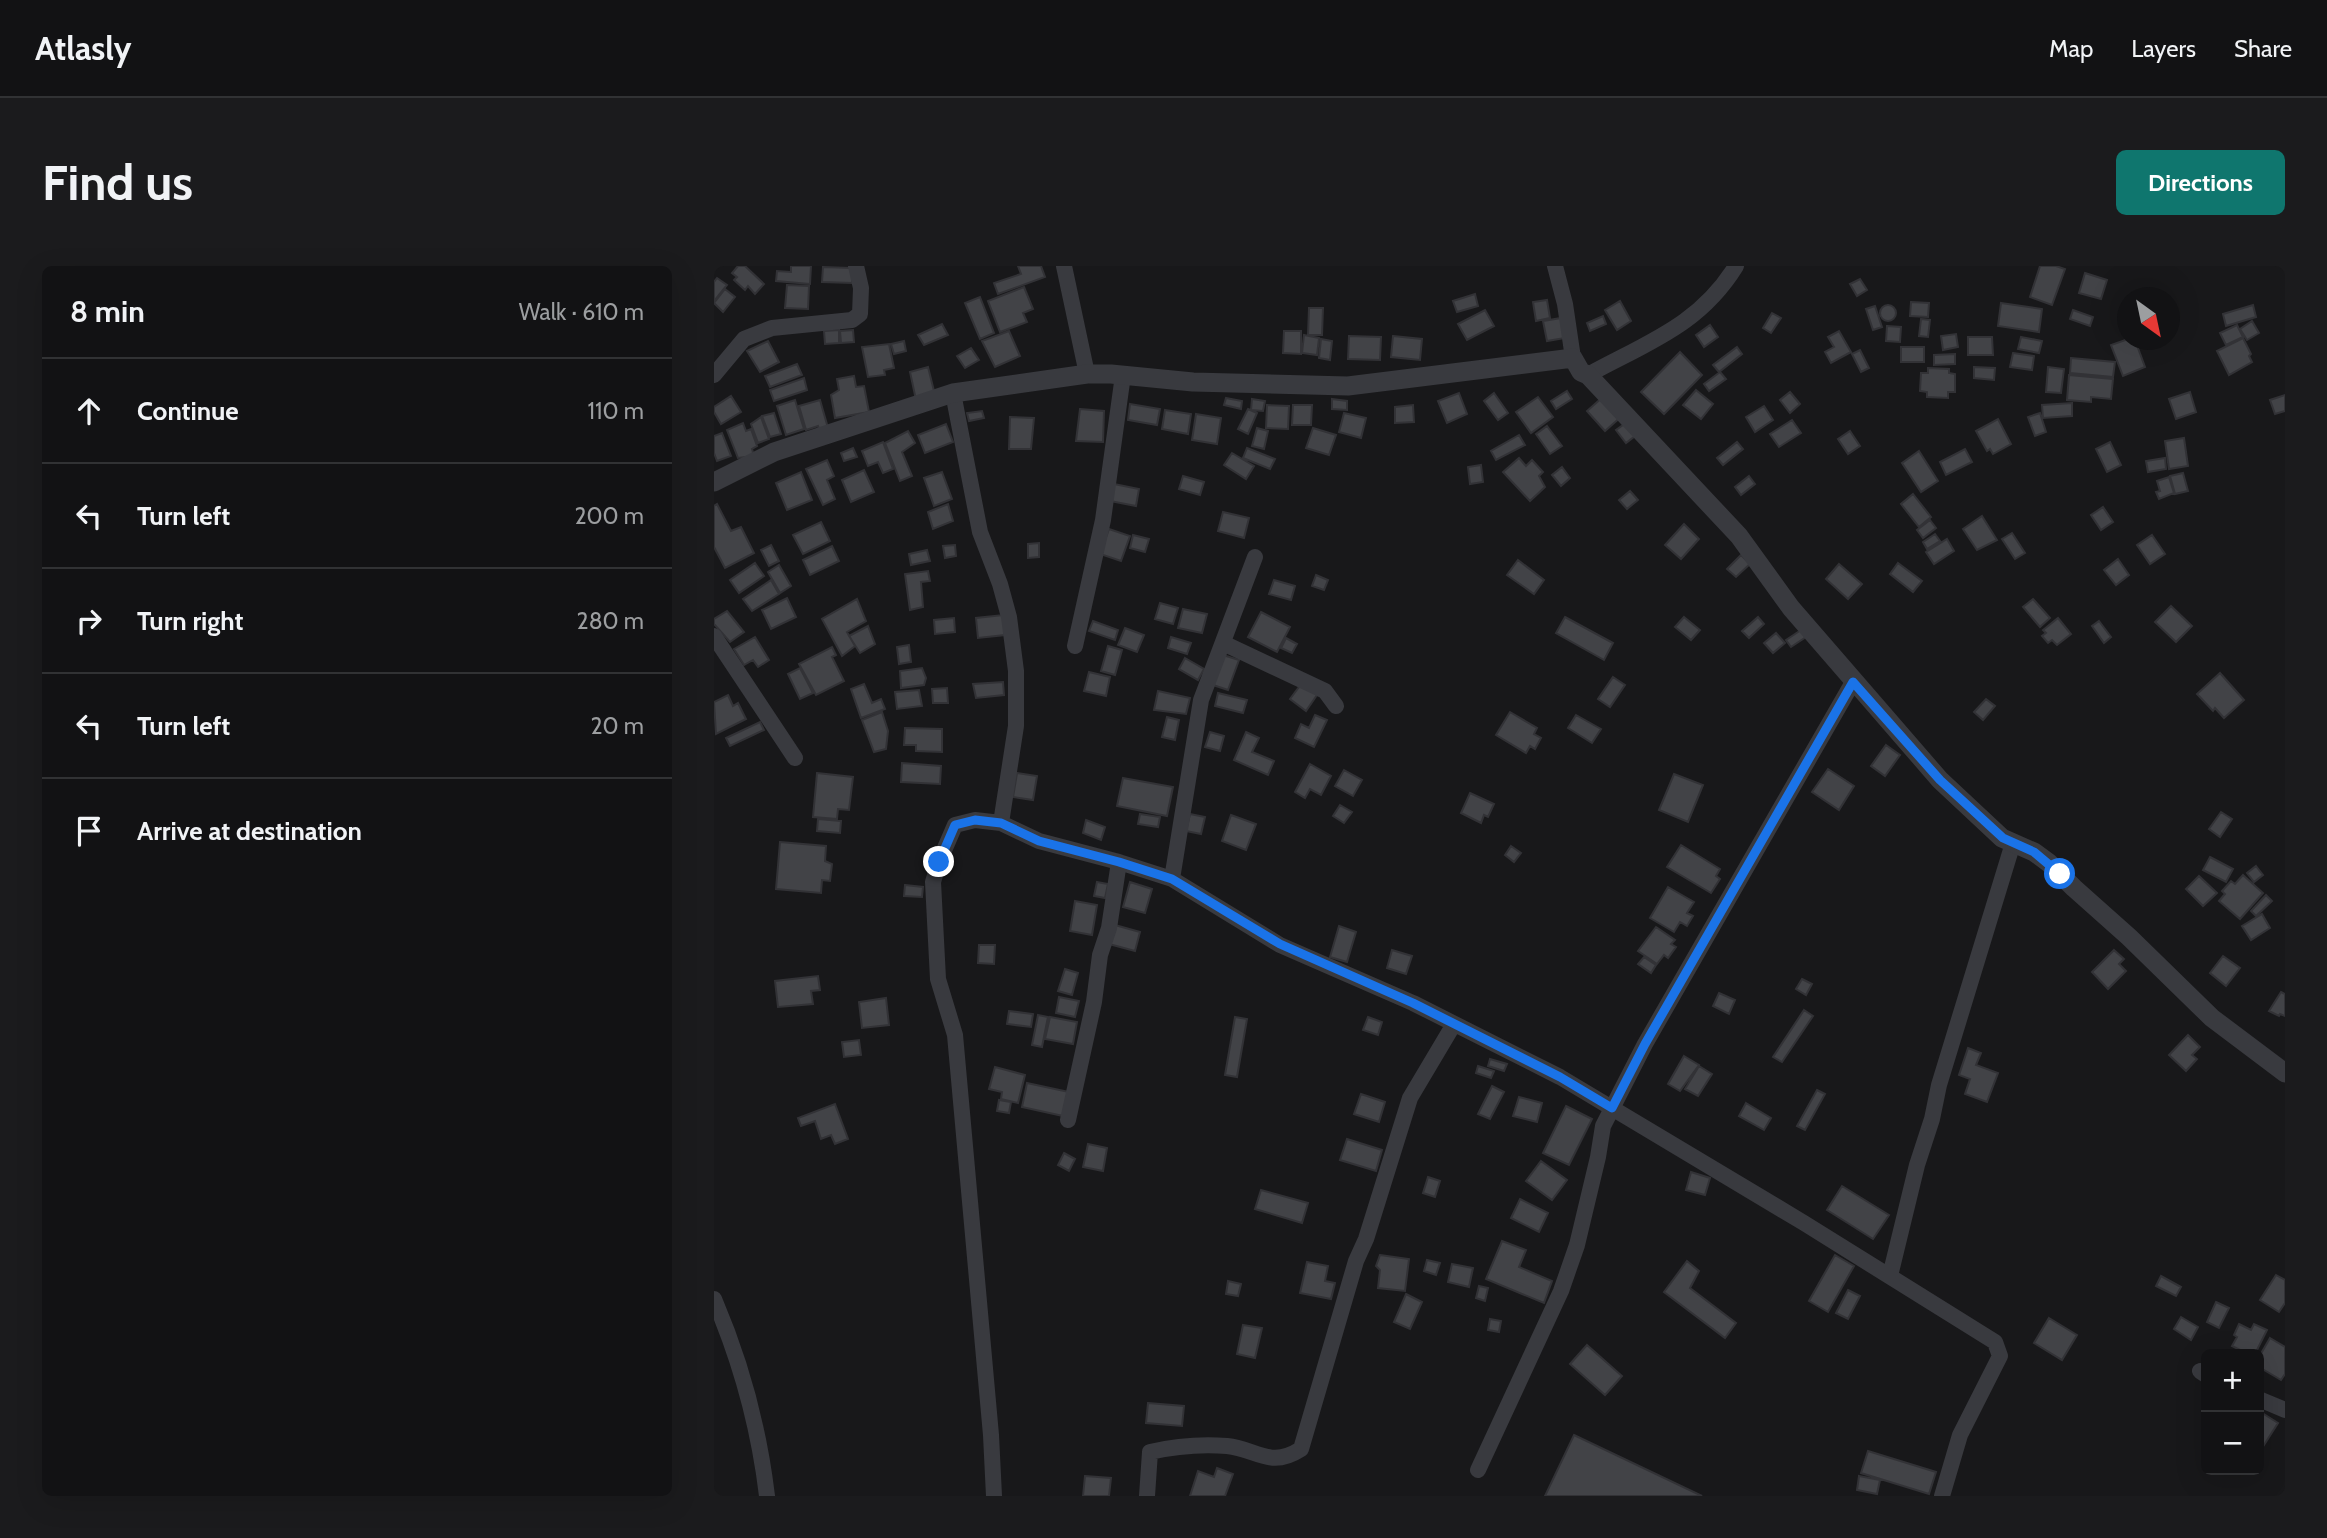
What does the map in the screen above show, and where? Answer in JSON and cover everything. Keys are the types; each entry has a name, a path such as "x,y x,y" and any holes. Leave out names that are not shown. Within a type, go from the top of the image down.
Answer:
{"street":[{"path":"714,375 744,338 772,328 852,320 860,314 861,288 856,266"},
{"path":"1064,266 1087,374"},
{"path":"1555,266 1565,304 1573,358 1581,372 1588,375 1739,536 1791,608 1940,780 2003,838 2034,852 2049,863 2212,1018 2285,1073"},
{"path":"1588,375 1671,332 1710,301 1736,266"},
{"path":"714,482 774,452 953,393 1087,374 1193,382 1348,386 1573,358"},
{"path":"1075,646 1103,520 1124,375"},
{"path":"953,393 980,532 1000,584 1009,617 1016,671 1016,726 1001,823"},
{"path":"1172,879 1200,700 1255,557"},
{"path":"714,636 795,758"},
{"path":"1223,643 1325,691 1336,706"},
{"path":"1478,1470 1561,1291 1577,1245 1603,1126 1645,1044 1853,682"},
{"path":"994,1496 990,1421 955,1035 938,979 933,882 955,825 975,820 1001,823 1039,841 1172,879 1280,944 1454,1024 1560,1077 1995,1342 2000,1356 1960,1435 1942,1496"},
{"path":"1890,1276 1939,1085 2013,843"},
{"path":"1068,1120 1094,1002 1100,955 1109,928 1119,862"},
{"path":"1147,1496 1150,1452 1201,1444 1232,1447 1257,1456 1288,1457 1301,1449 1356,1261 1366,1240 1410,1098 1454,1024"},
{"path":"714,1299 731,1340 762,1450 767,1496"},
{"path":"2264,1401 2285,1410"}],"building":[{"path":"738,266 745,266 764,284 755,294 748,286 745,290 734,280 737,277 732,273"},
{"path":"791,266 811,266 810,284 776,281 777,271 791,272"},
{"path":"1018,266 1041,266 1045,277 998,294 994,283 1021,274"},
{"path":"2040,266 2065,269 2052,305 2030,297"},
{"path":"823,267 853,268 852,283 822,282"},
{"path":"2085,273 2107,280 2101,299 2079,293"},
{"path":"717,278 727,285 714,301 714,282"},
{"path":"1860,279 1867,290 1857,296 1850,284"},
{"path":"787,285 809,286 808,309 785,308"},
{"path":"1024,287 1033,309 1023,313 1027,322 1000,332 988,301"},
{"path":"725,289 735,297 723,312 714,303"},
{"path":"1475,294 1478,306 1457,312 1453,301"},
{"path":"980,297 994,333 980,339 965,303"},
{"path":"1547,300 1550,318 1536,321 1533,302"},
{"path":"1620,301 1631,321 1617,330 1605,310"},
{"path":"1911,302 1929,303 1928,317 1910,316"},
{"path":"2001,303 2042,309 2039,332 1998,326"},
{"path":"1888,305 1896,313 1888,321 1880,313"},
{"path":"2253,305 2256,317 2226,326 2223,314"},
{"path":"1875,306 1882,327 1873,330 1866,309"},
{"path":"1309,308 1323,308 1322,335 1308,335"},
{"path":"1485,310 1494,326 1467,340 1458,324"},
{"path":"2073,310 2093,317 2090,326 2070,319"},
{"path":"1772,313 1781,318 1771,333 1763,328"},
{"path":"1603,316 1606,324 1590,331 1587,323"},
{"path":"1561,318 1565,338 1547,341 1543,321"},
{"path":"1921,319 1930,320 1928,337 1919,336"},
{"path":"2252,321 2259,333 2247,340 2240,329"},
{"path":"942,324 948,335 924,345 918,335"},
{"path":"1710,325 1718,337 1704,347 1696,335"},
{"path":"2237,325 2243,337 2226,345 2220,333"},
{"path":"1887,326 1901,327 1900,342 1886,341"},
{"path":"839,330 839,343 825,344 824,331"},
{"path":"853,330 854,342 841,343 840,331"},
{"path":"1009,331 1020,356 995,367 982,341"},
{"path":"1284,331 1301,331 1301,354 1283,353"},
{"path":"1839,331 1851,352 1831,363 1825,352 1834,347 1828,337"},
{"path":"1956,334 1958,347 1943,350 1941,336"},
{"path":"1304,335 1319,338 1317,355 1302,353"},
{"path":"1349,336 1381,337 1380,360 1348,359"},
{"path":"1393,336 1422,339 1420,360 1391,357"},
{"path":"1968,337 1992,337 1993,355 1968,355"},
{"path":"2021,337 2042,341 2039,353 2018,349"},
{"path":"2243,338 2252,362 2229,375 2217,351"},
{"path":"1321,339 1332,341 1330,360 1319,358"},
{"path":"768,341 779,362 760,372 747,351"},
{"path":"904,341 906,351 894,354 891,344"},
{"path":"2117,343 2117,350 2139,350 2145,367 2123,376 2111,345"},
{"path":"889,344 894,368 884,370 885,375 868,377 862,347"},
{"path":"1737,347 1742,354 1719,372 1713,365"},
{"path":"1901,347 1924,347 1924,362 1901,362"},
{"path":"971,348 979,360 965,368 957,356"},
{"path":"1860,350 1869,368 1861,372 1852,354"},
{"path":"1680,352 1702,375 1664,414 1641,392"},
{"path":"2013,353 2034,356 2032,370 2010,367"},
{"path":"1955,354 1955,364 1934,365 1934,355"},
{"path":"2071,358 2115,362 2113,377 2070,373"},
{"path":"797,364 802,375 770,387 765,376"},
{"path":"928,367 935,395 916,400 910,372"},
{"path":"1974,367 1995,368 1994,380 1974,378"},
{"path":"2048,367 2064,369 2061,393 2046,392"},
{"path":"1928,368 1949,369 1949,373 1955,374 1955,392 1948,392 1948,398 1927,397 1927,392 1920,391 1921,373 1928,373"},
{"path":"1720,372 1726,379 1709,391 1704,384"},
{"path":"2069,375 2113,379 2111,399 2091,397 2091,402 2067,400"},
{"path":"854,376 856,387 864,386 869,412 835,418 831,395 839,390 837,379"},
{"path":"804,378 807,390 774,401 770,390"},
{"path":"1696,390 1713,404 1701,419 1683,405"},
{"path":"1567,391 1572,399 1556,409 1551,401"},
{"path":"1790,392 1800,404 1790,413 1780,400"},
{"path":"2190,392 2196,412 2176,419 2169,399"},
{"path":"1459,393 1467,414 1447,423 1438,401"},
{"path":"1494,393 1508,413 1498,420 1484,401"},
{"path":"2285,395 2285,411 2275,414 2270,400"},
{"path":"731,396 741,412 721,424 714,407"},
{"path":"1604,396 1622,416 1605,431 1587,411"},
{"path":"1538,397 1553,417 1531,433 1516,412"},
{"path":"1226,398 1242,401 1241,409 1224,405"},
{"path":"1252,399 1265,401 1263,411 1251,410"},
{"path":"1332,399 1347,401 1347,410 1332,409"},
{"path":"795,400 804,429 786,435 777,406"},
{"path":"820,400 828,428 820,431 818,426 806,430 799,406"},
{"path":"2072,403 2072,416 2043,418 2042,405"},
{"path":"1130,404 1160,409 1157,425 1128,420"},
{"path":"1267,405 1289,406 1288,429 1266,428"},
{"path":"1293,405 1312,405 1311,425 1292,425"},
{"path":"1413,405 1414,422 1395,423 1395,407"},
{"path":"1764,406 1773,420 1755,432 1746,417"},
{"path":"1080,409 1104,411 1103,442 1076,441"},
{"path":"1248,409 1257,413 1248,434 1238,429"},
{"path":"1165,410 1191,414 1188,434 1162,429"},
{"path":"982,411 984,418 969,421 967,413"},
{"path":"774,413 781,434 770,437 762,416"},
{"path":"1344,413 1366,418 1361,438 1339,432"},
{"path":"2040,413 2046,432 2035,436 2028,417"},
{"path":"1196,414 1221,418 1217,444 1192,440"},
{"path":"761,417 769,439 758,443 751,424"},
{"path":"1010,417 1034,418 1031,449 1009,449"},
{"path":"1998,419 2011,444 1993,454 1990,449 1987,451 1976,431"},
{"path":"1630,420 1639,433 1626,443 1616,430"},
{"path":"1792,420 1801,433 1779,447 1770,434"},
{"path":"743,423 746,431 751,429 757,446 752,449 754,456 738,458 727,430"},
{"path":"946,424 953,442 925,453 918,435"},
{"path":"1547,426 1562,446 1550,454 1536,434"},
{"path":"1257,428 1268,431 1264,449 1252,446"},
{"path":"1313,428 1336,435 1329,455 1306,448"},
{"path":"908,431 915,443 902,452 912,476 900,481 885,443"},
{"path":"1850,431 1860,446 1848,454 1838,439"},
{"path":"722,433 731,456 717,461 714,436"},
{"path":"1519,435 1525,445 1496,460 1491,451"},
{"path":"2184,438 2188,466 2169,469 2165,441"},
{"path":"883,442 893,469 883,473 878,462 868,466 862,451"},
{"path":"1737,442 1743,449 1723,465 1717,458"},
{"path":"2110,442 2121,465 2107,472 2096,449"},
{"path":"853,448 857,457 844,461 841,453"},
{"path":"1247,448 1275,459 1270,469 1243,458"},
{"path":"1965,449 1972,462 1946,475 1940,462"},
{"path":"1919,451 1938,481 1921,492 1902,463"},
{"path":"1232,453 1254,466 1246,479 1224,465"},
{"path":"1519,458 1526,466 1532,460 1543,472 1539,476 1545,487 1530,501 1503,472"},
{"path":"2165,458 2166,469 2148,472 2146,461"},
{"path":"827,460 834,476 827,480 835,499 823,505 806,469"},
{"path":"1481,465 1483,482 1470,484 1468,467"},
{"path":"1562,467 1570,478 1561,486 1552,475"},
{"path":"864,470 874,492 851,502 842,480"},
{"path":"801,472 812,500 787,510 776,483"},
{"path":"942,472 952,499 934,506 924,478"},
{"path":"2183,473 2188,491 2175,494 2170,476"},
{"path":"1183,476 1204,482 1200,495 1179,489"},
{"path":"1749,476 1755,484 1741,495 1735,487"},
{"path":"2169,477 2174,493 2159,499 2156,492 2160,491 2157,481"},
{"path":"1114,484 1139,489 1136,506 1110,501"},
{"path":"1630,491 1638,500 1627,509 1619,500"},
{"path":"1913,494 1931,517 1919,527 1901,504"},
{"path":"717,504 731,531 741,527 754,553 725,568 714,547 714,506"},
{"path":"948,504 953,521 933,529 928,512"},
{"path":"2103,507 2113,522 2101,530 2091,515"},
{"path":"1223,512 1249,518 1244,538 1218,531"},
{"path":"1982,516 1997,540 1977,550 1963,529"},
{"path":"1930,520 1936,528 1923,538 1917,530"},
{"path":"821,522 830,541 803,554 793,535"},
{"path":"1684,524 1699,539 1681,559 1665,545"},
{"path":"1109,529 1130,536 1121,561 1100,554"},
{"path":"2012,533 2025,553 2015,559 2002,539"},
{"path":"1935,534 1940,541 1927,549 1923,542"},
{"path":"1133,535 1149,539 1145,552 1130,548"},
{"path":"2152,535 2165,554 2150,564 2137,545"},
{"path":"1947,539 1954,551 1934,564 1926,552"},
{"path":"1039,543 1039,557 1028,558 1028,544"},
{"path":"771,545 779,561 769,566 761,550"},
{"path":"955,545 956,556 945,558 943,546"},
{"path":"832,546 839,561 810,575 803,560"},
{"path":"927,550 930,561 911,565 909,554"},
{"path":"1741,555 1750,564 1736,577 1727,569"},
{"path":"2118,559 2129,575 2116,585 2104,570"},
{"path":"1518,560 1544,580 1534,594 1507,575"},
{"path":"755,563 764,576 739,593 730,580"},
{"path":"1898,563 1922,581 1913,592 1890,574"},
{"path":"1839,564 1862,584 1848,599 1826,579"},
{"path":"779,565 791,586 780,593 768,572"},
{"path":"928,571 930,581 921,582 923,607 910,610 905,574"},
{"path":"1316,575 1328,580 1324,590 1312,586"},
{"path":"771,580 779,594 752,611 743,599"},
{"path":"1274,580 1295,586 1291,600 1269,594"},
{"path":"787,598 796,617 771,629 762,610"},
{"path":"857,599 866,621 847,632 855,646 842,656 822,619"},
{"path":"2033,599 2050,618 2040,627 2023,607"},
{"path":"1160,603 1178,608 1173,624 1155,619"},
{"path":"2171,606 2192,626 2176,642 2155,622"},
{"path":"1183,609 1207,614 1202,633 1178,628"},
{"path":"727,611 744,632 730,642 714,624 714,619"},
{"path":"1261,612 1290,627 1277,652 1248,637"},
{"path":"1003,615 1005,635 978,638 976,618"},
{"path":"1565,617 1613,643 1604,660 1556,633"},
{"path":"1684,617 1700,630 1691,640 1675,627"},
{"path":"1758,617 1764,624 1749,638 1742,631"},
{"path":"954,618 955,632 935,634 934,620"},
{"path":"2058,618 2071,634 2057,645 2052,640 2048,643 2042,636 2046,633 2043,630"},
{"path":"1093,621 1118,630 1115,640 1089,631"},
{"path":"2099,621 2111,637 2104,643 2092,626"},
{"path":"868,626 875,644 860,653 849,636"},
{"path":"1125,628 1144,635 1137,652 1118,645"},
{"path":"1801,630 1806,637 1791,647 1786,640"},
{"path":"1776,633 1785,643 1773,653 1764,643"},
{"path":"755,637 769,660 758,667 753,660 744,665 734,649"},
{"path":"1171,637 1191,643 1187,654 1168,648"},
{"path":"1286,638 1297,644 1292,653 1281,648"},
{"path":"909,645 911,662 899,664 897,647"},
{"path":"1108,646 1122,650 1115,675 1101,671"},
{"path":"832,647 836,655 832,657 844,681 816,695 799,664"},
{"path":"1223,655 1239,660 1228,690 1213,685"},
{"path":"1185,658 1204,669 1198,680 1179,669"},
{"path":"800,668 813,693 800,699 788,674"},
{"path":"922,668 926,678 924,685 901,688 900,671"},
{"path":"1089,672 1110,677 1106,696 1084,691"},
{"path":"2220,673 2244,700 2224,718 2197,694"},
{"path":"1613,677 1625,685 1610,707 1598,699"},
{"path":"1003,682 1004,695 976,698 973,684"},
{"path":"1302,683 1317,695 1306,711 1290,699"},
{"path":"864,684 872,703 881,699 885,709 861,718 851,689"},
{"path":"947,688 948,703 933,703 932,689"},
{"path":"919,690 922,706 897,709 895,692"},
{"path":"1158,691 1190,698 1186,714 1154,710"},
{"path":"1218,693 1247,700 1243,713 1215,706"},
{"path":"728,695 733,706 738,703 746,719 716,734 714,702"},
{"path":"1986,699 1995,706 1983,720 1974,712"},
{"path":"882,712 888,731 886,749 874,752 862,720"},
{"path":"1510,712 1537,728 1534,734 1541,738 1535,749 1530,746 1526,753 1496,735"},
{"path":"1315,715 1327,720 1314,747 1295,738 1301,724 1309,728"},
{"path":"1576,715 1601,729 1592,743 1568,728"},
{"path":"1167,717 1179,720 1175,740 1162,737"},
{"path":"760,722 764,730 730,746 726,738"},
{"path":"905,728 942,729 942,752 916,751 916,745 904,745"},
{"path":"1210,732 1224,736 1220,751 1205,747"},
{"path":"1246,732 1259,738 1252,752 1274,761 1268,775 1234,760"},
{"path":"1886,745 1900,755 1885,776 1871,766"},
{"path":"902,763 941,766 940,784 901,782"},
{"path":"1310,764 1331,776 1321,795 1310,789 1305,798 1295,792"},
{"path":"1828,769 1854,786 1839,810 1812,792"},
{"path":"1344,770 1362,780 1353,796 1335,786"},
{"path":"817,773 853,777 849,810 838,809 837,819 813,817"},
{"path":"1017,773 1037,776 1033,800 1013,797"},
{"path":"1674,774 1703,785 1688,822 1659,810"},
{"path":"1123,778 1173,787 1167,816 1117,806"},
{"path":"1470,793 1494,804 1488,817 1484,815 1481,823 1461,813"},
{"path":"1340,805 1352,812 1344,823 1333,816"},
{"path":"2221,812 2232,819 2220,837 2209,829"},
{"path":"1140,814 1160,817 1158,827 1138,824"},
{"path":"1190,814 1205,817 1201,834 1186,831"},
{"path":"1231,815 1256,824 1246,850 1222,841"},
{"path":"818,819 841,821 840,833 817,831"},
{"path":"1086,820 1105,827 1101,840 1083,833"},
{"path":"780,842 826,846 825,861 832,864 830,881 822,880 821,893 776,889"},
{"path":"1681,845 1720,869 1716,876 1720,879 1711,893 1667,867"},
{"path":"1511,846 1521,853 1514,862 1505,855"},
{"path":"2210,857 2233,869 2226,882 2203,870"},
{"path":"2256,866 2263,875 2254,882 2247,873"},
{"path":"2243,875 2263,893 2240,919 2219,901 2225,894 2222,891 2231,881 2235,884"},
{"path":"2199,876 2217,893 2203,906 2186,889"},
{"path":"1097,882 1108,884 1105,898 1094,896"},
{"path":"1130,882 1152,889 1145,913 1123,907"},
{"path":"905,885 923,887 922,897 904,896"},
{"path":"1668,887 1694,902 1687,913 1693,916 1687,926 1680,922 1674,932 1650,918"},
{"path":"2266,895 2272,901 2256,916 2251,911"},
{"path":"1075,901 1097,905 1092,935 1070,931"},
{"path":"2262,914 2270,928 2251,940 2242,926"},
{"path":"1115,925 1140,932 1135,951 1109,944"},
{"path":"1339,926 1356,932 1347,962 1330,957"},
{"path":"1656,927 1675,940 1671,944 1676,947 1668,958 1664,955 1657,964 1638,951"},
{"path":"979,945 995,945 994,964 978,963"},
{"path":"1392,950 1412,956 1406,974 1387,968"},
{"path":"2114,950 2124,959 2119,964 2126,971 2108,989 2092,972"},
{"path":"2223,956 2240,968 2226,986 2210,973"},
{"path":"1644,957 1656,965 1651,973 1638,964"},
{"path":"1065,969 1078,973 1072,995 1058,991"},
{"path":"818,976 820,990 811,991 813,1004 778,1007 775,981"},
{"path":"1802,979 1812,984 1806,995 1796,989"},
{"path":"2281,992 2285,994 2285,1016 2269,1011"},
{"path":"1719,993 1735,1000 1729,1014 1713,1006"},
{"path":"1059,997 1079,1001 1075,1017 1056,1013"},
{"path":"886,998 889,1025 862,1028 859,1002"},
{"path":"1804,1010 1813,1016 1782,1062 1773,1057"},
{"path":"1009,1011 1033,1014 1031,1027 1007,1024"},
{"path":"1038,1015 1048,1017 1042,1047 1032,1045"},
{"path":"1050,1017 1077,1022 1073,1044 1045,1039"},
{"path":"1235,1017 1247,1019 1237,1077 1225,1075"},
{"path":"1368,1017 1382,1022 1378,1035 1363,1030"},
{"path":"2188,1035 2200,1047 2192,1055 2197,1059 2186,1071 2169,1055"},
{"path":"859,1040 861,1055 844,1057 842,1042"},
{"path":"1968,1048 1981,1053 1976,1065 1998,1073 1987,1102 1965,1094 1970,1079 1959,1075"},
{"path":"1684,1056 1699,1065 1680,1091 1668,1084"},
{"path":"1490,1059 1507,1064 1504,1071 1488,1066"},
{"path":"1478,1066 1494,1071 1491,1078 1476,1073"},
{"path":"1699,1066 1712,1074 1698,1096 1685,1089"},
{"path":"995,1067 1025,1075 1018,1103 1001,1099 1002,1092 989,1089"},
{"path":"1027,1083 1069,1092 1063,1116 1022,1107"},
{"path":"1492,1086 1504,1092 1490,1119 1478,1114"},
{"path":"1817,1090 1825,1094 1805,1130 1797,1126"},
{"path":"1361,1094 1385,1102 1379,1122 1354,1114"},
{"path":"1519,1097 1542,1103 1537,1122 1513,1116"},
{"path":"999,1100 1011,1102 1009,1113 997,1111"},
{"path":"1746,1103 1771,1118 1764,1130 1739,1116"},
{"path":"835,1104 848,1139 835,1144 831,1135 821,1139 815,1121 801,1126 798,1118"},
{"path":"1566,1106 1592,1119 1569,1165 1543,1153"},
{"path":"1347,1139 1382,1150 1376,1171 1340,1160"},
{"path":"1088,1144 1107,1148 1103,1171 1083,1167"},
{"path":"1064,1153 1075,1159 1069,1171 1058,1165"},
{"path":"1541,1161 1567,1180 1552,1200 1526,1181"},
{"path":"1691,1172 1710,1178 1705,1195 1686,1190"},
{"path":"1428,1177 1440,1181 1435,1197 1423,1193"},
{"path":"1842,1186 1889,1215 1873,1239 1827,1210"},
{"path":"1261,1190 1308,1203 1302,1223 1255,1209"},
{"path":"1520,1199 1548,1213 1539,1232 1511,1218"},
{"path":"1502,1241 1526,1250 1519,1267 1552,1281 1544,1303 1486,1279"},
{"path":"1380,1255 1409,1259 1405,1291 1378,1288 1380,1270 1376,1266"},
{"path":"1835,1255 1854,1266 1828,1312 1809,1301"},
{"path":"1427,1260 1440,1263 1436,1275 1424,1271"},
{"path":"1687,1261 1699,1271 1690,1288 1736,1323 1725,1338 1664,1292"},
{"path":"1307,1262 1328,1266 1325,1281 1335,1283 1331,1299 1300,1293"},
{"path":"1452,1264 1473,1268 1469,1287 1448,1282"},
{"path":"2276,1275 2285,1280 2285,1303 2279,1312 2260,1300"},
{"path":"2161,1276 2181,1287 2176,1296 2156,1286"},
{"path":"1228,1281 1241,1284 1238,1296 1226,1294"},
{"path":"1479,1286 1488,1288 1485,1301 1476,1298"},
{"path":"1848,1290 1860,1296 1848,1319 1836,1313"},
{"path":"1406,1294 1422,1302 1410,1329 1394,1322"},
{"path":"2216,1302 2229,1308 2219,1328 2207,1322"},
{"path":"2181,1317 2198,1327 2191,1340 2174,1329"},
{"path":"2049,1318 2077,1335 2062,1360 2034,1343"},
{"path":"1490,1319 1501,1321 1499,1332 1488,1330"},
{"path":"2239,1324 2251,1330 2254,1324 2267,1330 2258,1349 2238,1349 2232,1346 2237,1337 2234,1335"},
{"path":"1243,1325 1262,1328 1255,1358 1237,1354"},
{"path":"2270,1338 2285,1347 2285,1374 2281,1380 2264,1370 2264,1349"},
{"path":"1587,1345 1622,1376 1605,1395 1570,1364"},
{"path":"1148,1403 1184,1406 1182,1426 1146,1423"},
{"path":"2264,1414 2278,1423 2264,1445"},
{"path":"1574,1435 1702,1496 1545,1496"},
{"path":"1868,1451 1936,1472 1929,1494 1861,1473"},
{"path":"1217,1468 1233,1474 1225,1496 1190,1496 1198,1471 1214,1477"},
{"path":"1085,1476 1111,1478 1109,1496 1083,1496"},
{"path":"1859,1476 1880,1480 1877,1494 1857,1490"}],"route":[{"path":"939,862 955,825 975,820 1001,823 1039,841 1172,879 1280,944 1413,1003 1560,1077 1612,1108 1645,1044 1853,682 1940,780 2003,838 2034,852 2060,874"}]}
